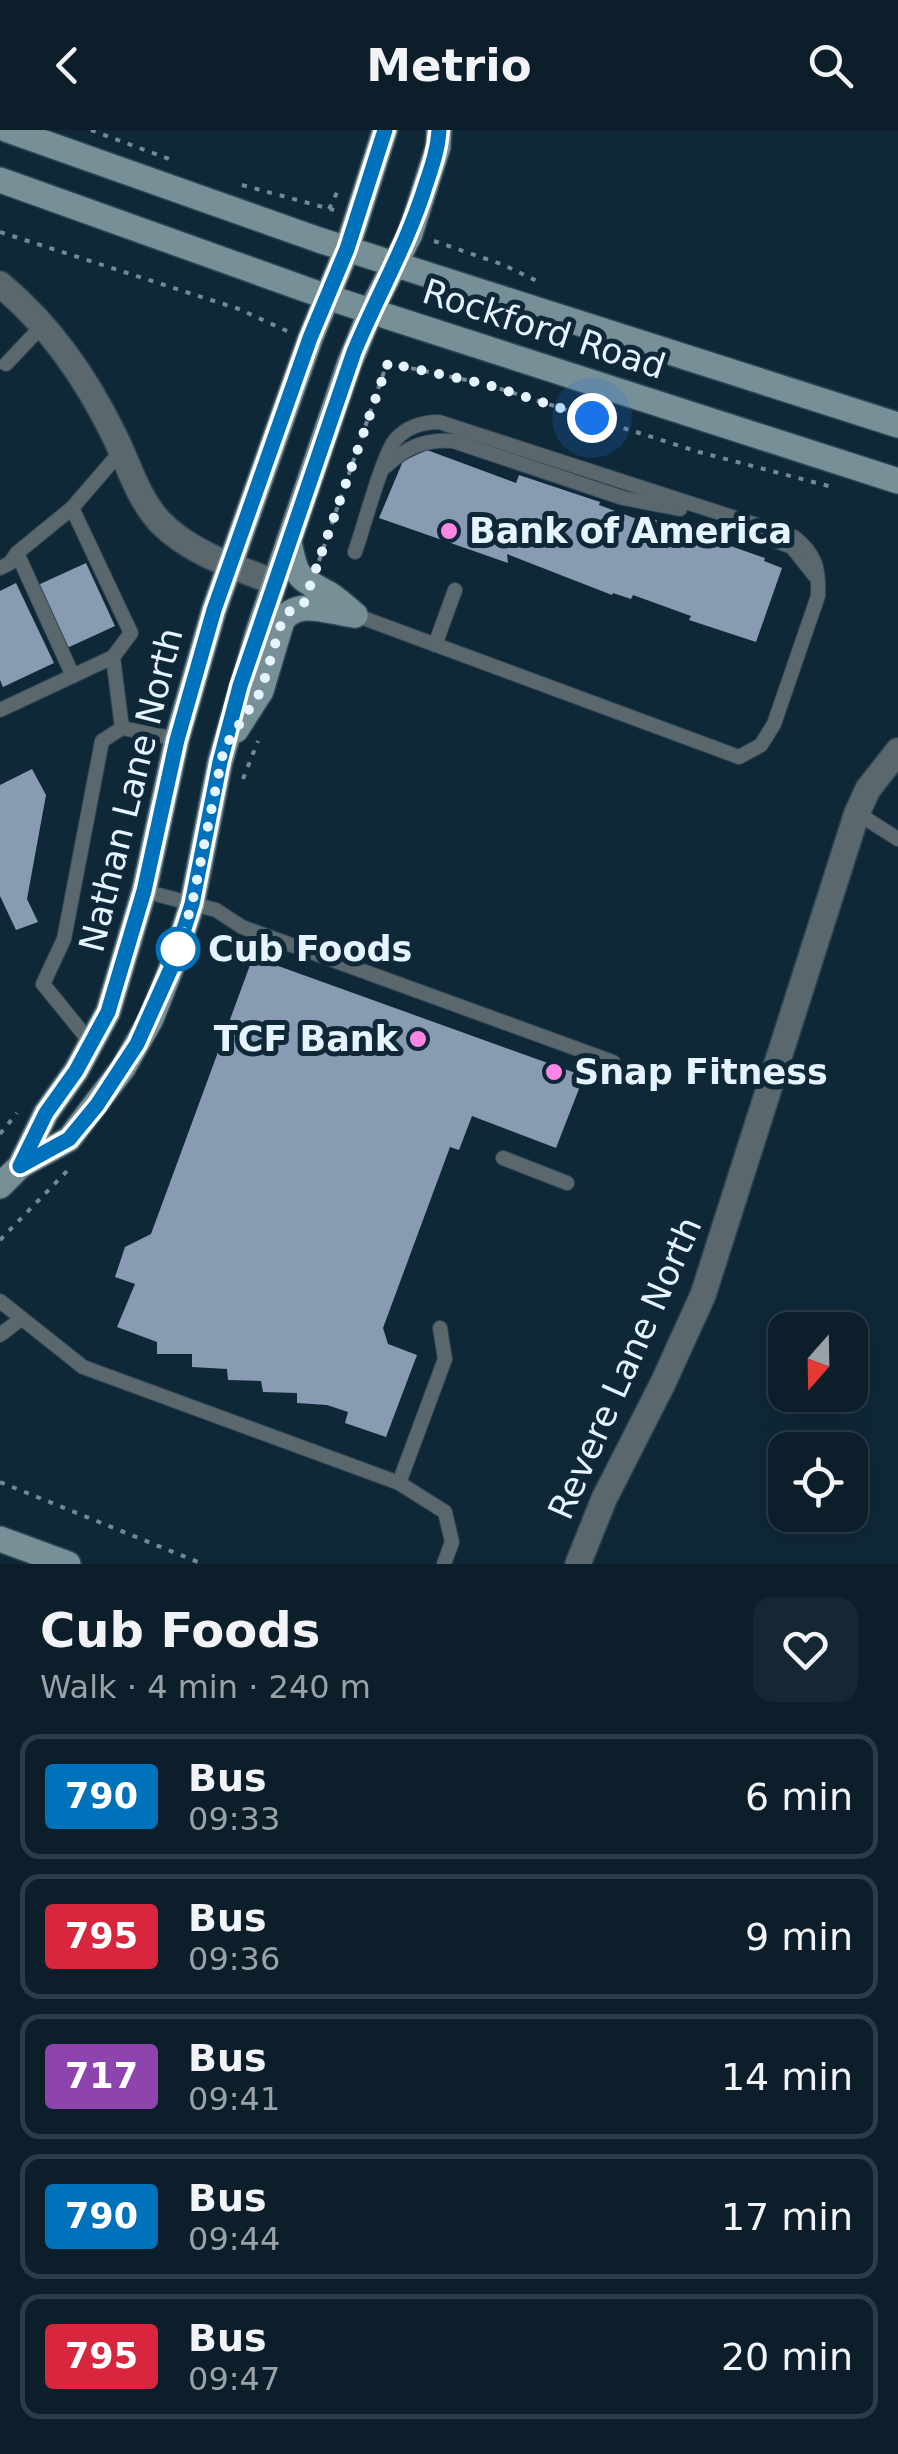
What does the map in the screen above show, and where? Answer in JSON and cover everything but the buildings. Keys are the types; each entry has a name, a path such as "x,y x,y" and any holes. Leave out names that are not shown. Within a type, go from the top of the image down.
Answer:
{"street":[{"name":"Rockford Road","path":"8,130 347,249 898,425"},
{"name":"Nathan Lane North","path":"20,1166 46,1113 76,1071 108,1012 144,891 177,740 229,564 347,249 385,130"},
{"name":"Nathan Lane North","path":"0,1186 20,1166 69,1139 124,1068 151,1018 192,904 224,748 274,582 371,311 410,234 438,147 439,130"},
{"name":"Rockford Road","path":"0,180 371,311 898,481"},
{"path":"0,284 43,325 72,360 122,450 146,505 161,524 182,541 274,582"},
{"path":"289,540 294,565 310,587 330,594 355,614"},
{"path":"224,748 261,691 288,612 303,606 322,612 355,614"},
{"name":"Revere Lane North","path":"578,1564 604,1498 664,1383 702,1295 857,813 868,789 898,751"},
{"path":"0,1539 68,1564"}],"lane":[{"path":"0,381 3,363 43,325"},
{"path":"355,552 384,469 415,445 434,440 454,441 623,498 668,505 792,547 819,580 818,596 774,724 760,745 739,757 355,614"},
{"path":"0,568 72,508 122,450"},
{"path":"0,710 113,657 132,632 72,508"},
{"path":"17,553 73,676"},
{"path":"435,645 455,590"},
{"path":"113,657 122,728"},
{"path":"91,1044 43,984 64,939 102,742 122,728 177,740"},
{"path":"857,813 898,838"},
{"path":"144,891 216,910 242,927 613,1062"},
{"path":"503,1158 568,1183"},
{"path":"0,1301 83,1367 399,1483 445,1512 452,1542 444,1564"},
{"path":"0,1335 21,1319"},
{"path":"399,1483 445,1359 440,1328"}],"path":[{"path":"90,130 180,163"},
{"path":"233,183 329,208"},
{"path":"0,232 239,308 290,332"},
{"path":"428,240 504,265 539,283"},
{"path":"310,587 388,363 485,384 699,452 851,493"},
{"path":"243,780 262,729"},
{"path":"0,1240 81,1156"},
{"path":"0,1482 203,1564"}],"bus line":[{"name":"790","path":"385,130 347,249 310,338 214,610 177,740 144,891 108,1012 76,1071 46,1113 20,1166 69,1139 124,1068 151,1018 192,904 220,762 240,686 354,352 410,234 438,147 439,130"}],"place":[{"name":"Bank of America","path":"449,531"},
{"name":"Cub Foods","path":"178,949"},
{"name":"TCF Bank","path":"418,1039"},
{"name":"Snap Fitness","path":"554,1072"}],"route":[{"path":"178,949 192,904 224,748 261,691 282,621 288,612 303,606 388,363 485,384 592,418"}]}
